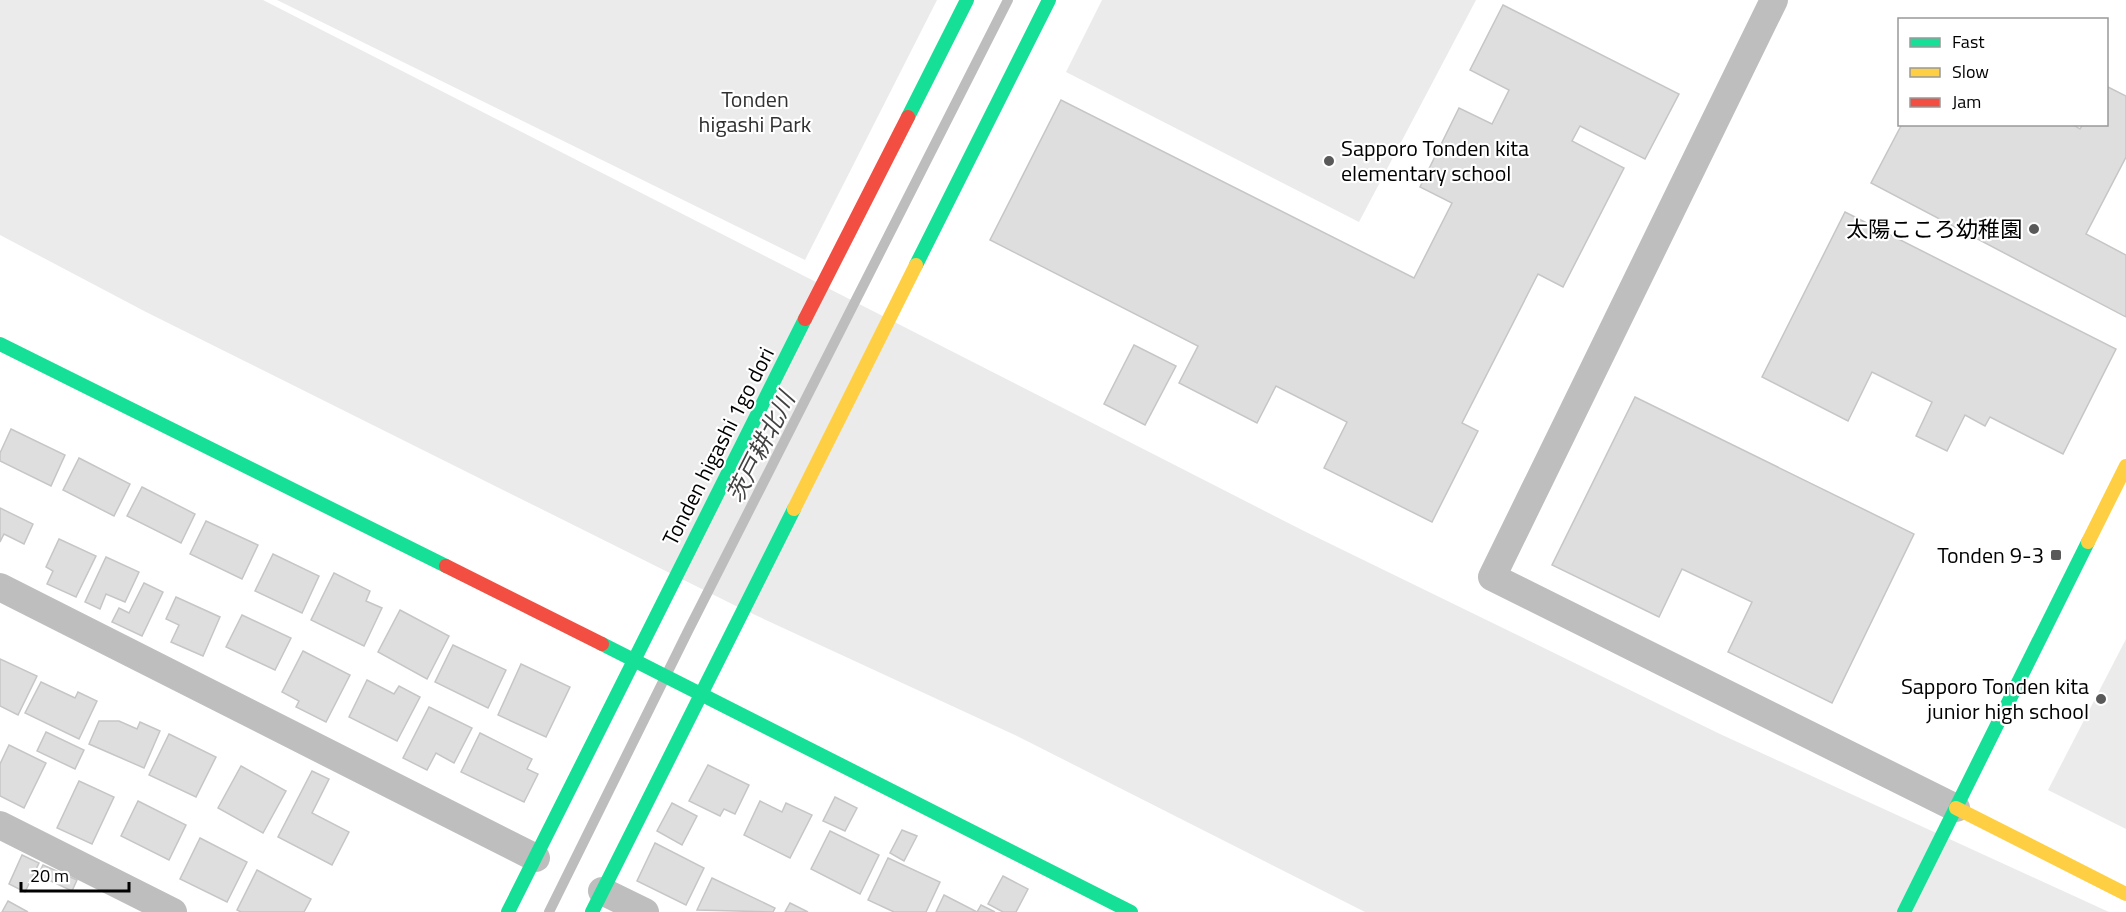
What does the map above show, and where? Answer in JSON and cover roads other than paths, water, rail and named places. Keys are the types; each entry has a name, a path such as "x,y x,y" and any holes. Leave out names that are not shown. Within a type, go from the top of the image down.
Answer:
{"street":[{"name":"Tonden higashi 1go dori","path":"508,912 633,659 967,0"},
{"path":"645,912 597,901 1049,0"},
{"path":"1774,0 1492,577 2126,894"},
{"path":"0,344 633,659 1131,912"},
{"path":"1904,912 2126,466"},
{"path":"0,587 536,858"},
{"path":"0,825 173,912"}],"waterway":[{"name":"茨戸耕北川","path":"549,912 688,631 1008,0"}],"place":[{"name":"Sapporo Tonden kita elementary school","path":"1329,161"},
{"name":"太陽こころ幼稚園","path":"2034,229"},
{"name":"Tonden 9-3","path":"2056,555"},
{"name":"Sapporo Tonden kita junior high school","path":"2101,699"}],"park label":[{"name":"Tonden higashi Park","path":"755,112"}]}
